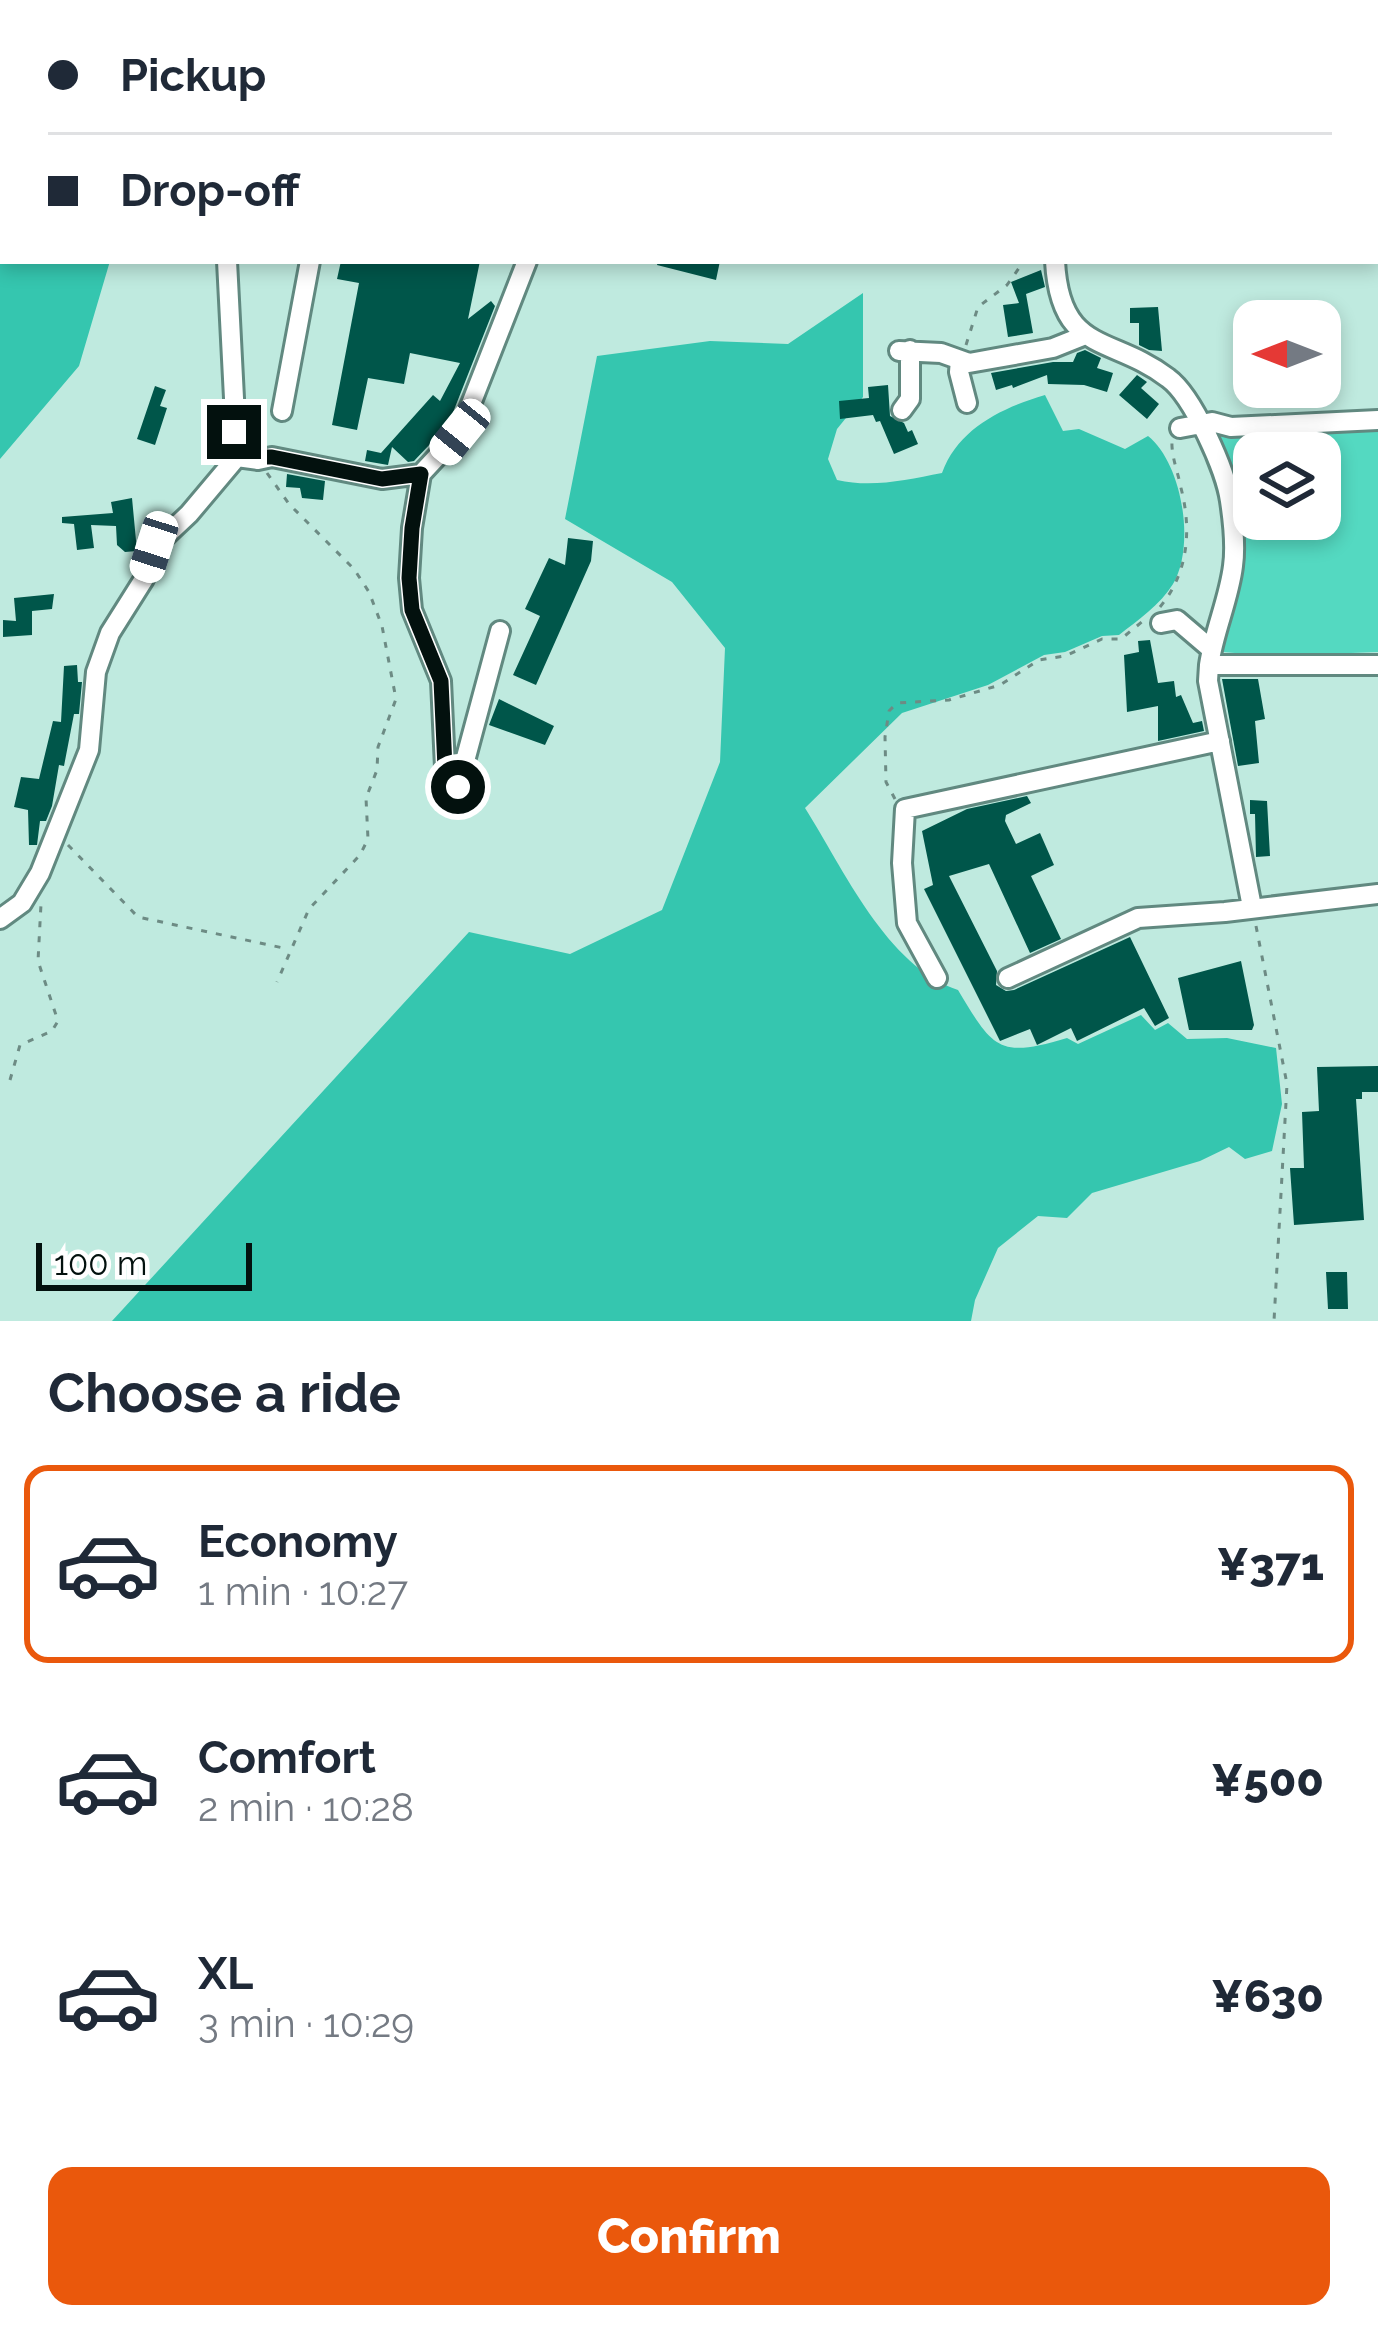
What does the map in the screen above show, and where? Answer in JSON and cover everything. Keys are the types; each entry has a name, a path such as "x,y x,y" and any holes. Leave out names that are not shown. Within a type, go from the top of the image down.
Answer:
{"street":[{"path":"226,264 247,458"},
{"path":"282,412 309,264"},
{"path":"500,631 458,787 449,793 441,681 412,610 412,528 421,474 460,432 526,264"},
{"path":"1055,264 1059,291 1083,336 1166,376 1179,388 1190,425 1229,494 1233,566 1208,681 1252,907"},
{"path":"902,410 910,399 904,350 940,352 969,363 1068,344 1083,336"},
{"path":"960,360 967,403"},
{"path":"1190,425 1378,420"},
{"path":"0,919 30,892 89,750 96,671 110,633 144,579 154,547 247,458 272,457 382,479 421,474"},
{"path":"1162,623 1177,620 1210,657 1378,665"},
{"path":"937,978 907,923 904,809 1220,741"},
{"path":"1008,978 1138,918 1378,894"}],"path":[{"path":"960,360 978,307 1007,285 1022,264"},
{"path":"904,809 886,782 886,720 897,704 970,695 1000,686 1040,661 1065,656 1102,639 1121,638 1162,605 1180,578 1188,520 1172,436 1190,425"},
{"path":"247,458 354,569 369,592 382,626 396,699 366,798 368,839 360,855 310,909 277,982"},
{"path":"54,831 138,917 290,950"},
{"path":"10,1080 20,1045 52,1031 58,1022 38,961 41,902"},
{"path":"1252,907 1287,1084 1274,1321"}],"green space":[{"path":"0,264 109,264 79,366 0,459"},
{"path":"863,293 863,397 837,429 828,459 837,480 876,483 942,473 959,444 983,422 1045,395 1063,431 1079,429 1125,449 1148,436 1160,449 1177,484 1184,548 1168,591 1119,635 1044,655 988,685 902,713 805,808 888,938 933,978 958,990 980,1025 1000,1044 1026,1048 1067,1038 1078,1044 1141,1015 1155,1030 1168,1023 1187,1039 1227,1038 1276,1048 1282,1104 1272,1151 1245,1159 1229,1147 1200,1161 1092,1193 1067,1218 1038,1216 998,1248 971,1321 112,1321 469,932 570,954 662,910 720,762 725,648 672,582 565,519 597,356 710,341 788,344"},
{"path":"1378,423 1378,652 1270,656 1223,652 1218,647 1239,570 1208,426"}],"building":[{"path":"340,264 479,264 468,319 491,301 495,306 448,425 414,461 408,462 392,447 388,465 365,461 367,450 381,453 433,395 440,401 460,363 410,353 404,384 368,378 357,430 332,425 359,283 337,279"},
{"path":"657,264 719,264 716,280"},
{"path":"1041,270 1045,287 1026,294 1033,333 1008,337 1003,305 1019,303 1011,282"},
{"path":"1158,307 1162,351 1139,345 1139,323 1130,323 1130,308"},
{"path":"1085,350 1101,358 1097,368 1113,373 1107,392 1084,385 1048,384 1047,375 996,390 991,373 1073,362"},
{"path":"1137,375 1147,382 1141,388 1159,404 1147,419 1119,395"},
{"path":"888,385 890,416 904,423 908,432 912,430 918,444 894,454 873,415 840,419 839,401 869,398 868,387"},
{"path":"155,386 166,390 160,406 167,408 155,445 137,439"},
{"path":"287,474 325,481 323,500 302,498 300,488 286,487"},
{"path":"132,498 137,551 125,552 117,545 116,526 91,525 94,548 77,550 74,524 62,523 62,517 113,513 111,502"},
{"path":"568,538 593,541 591,561 536,685 513,675 540,616 525,609 549,558 565,565"},
{"path":"54,594 52,609 32,611 32,635 3,637 3,620 16,621 14,598"},
{"path":"1150,640 1158,683 1174,681 1176,697 1181,695 1193,723 1202,721 1204,731 1158,741 1158,706 1127,712 1124,655 1139,652 1138,641"},
{"path":"77,665 78,682 82,682 79,714 74,714 64,766 59,765 52,806 46,821 40,821 37,845 29,845 28,810 14,807 21,777 39,779 53,721 61,722 64,666"},
{"path":"1222,679 1258,679 1265,719 1255,721 1259,763 1238,766"},
{"path":"499,699 554,726 545,745 489,725"},
{"path":"1027,796 1031,803 1006,815 1005,821 1016,844 1040,833 1054,865 1031,876 1061,939 1030,953 989,864 949,876 997,971 996,985 1014,990 1130,937 1169,1018 1155,1026 1144,1008 1077,1041 1071,1028 1037,1045 1030,1029 1000,1041 924,889 933,885 922,831 967,809"},
{"path":"1250,800 1267,801 1270,856 1256,857"},
{"path":"1241,961 1252,1030 1189,1030 1178,978"},
{"path":"1378,1066 1378,1092 1362,1092 1362,1099 1356,1099 1364,1220 1294,1225 1290,1168 1304,1168 1302,1112 1319,1111 1317,1067"},
{"path":"1326,1272 1347,1272 1348,1309 1328,1309"}],"route":[{"path":"234,432 237,457 272,457 382,479 421,474 412,528 412,610 441,681 446,789 449,793 458,787"}]}
